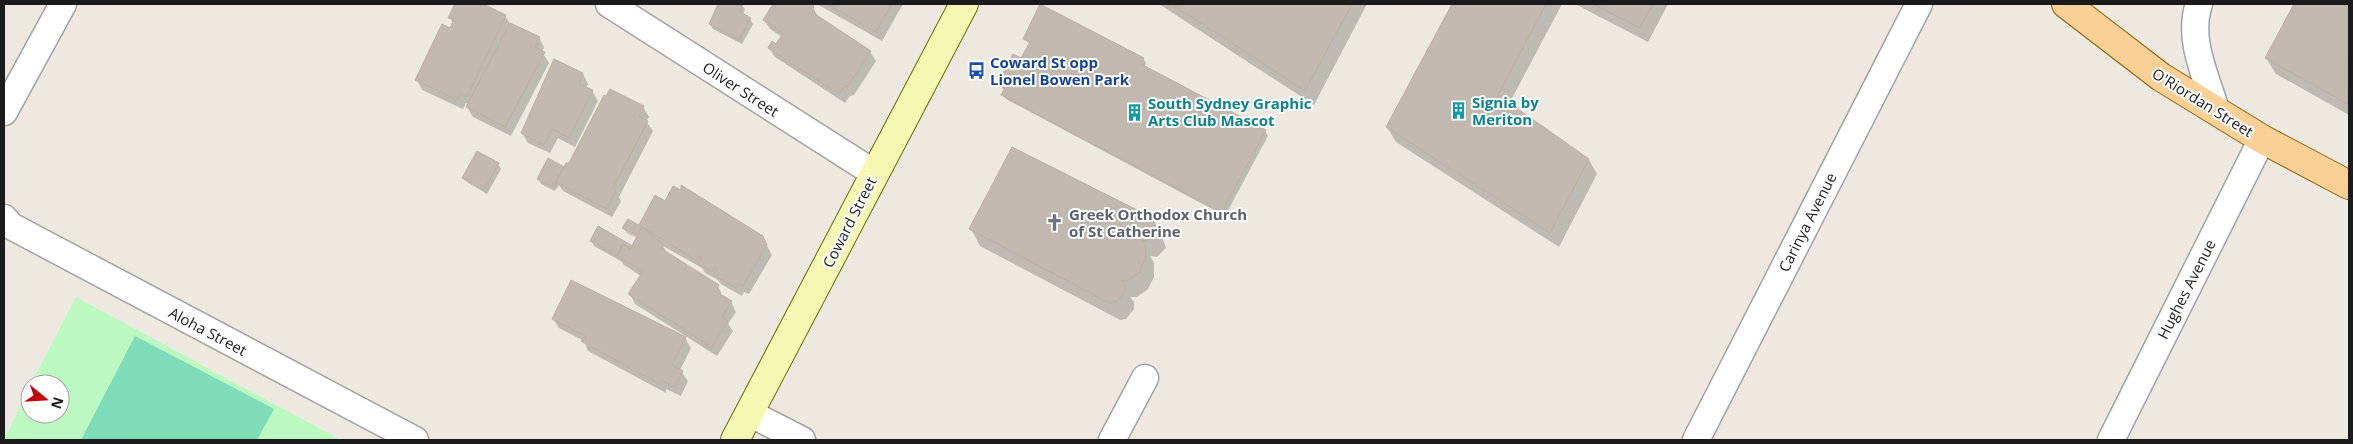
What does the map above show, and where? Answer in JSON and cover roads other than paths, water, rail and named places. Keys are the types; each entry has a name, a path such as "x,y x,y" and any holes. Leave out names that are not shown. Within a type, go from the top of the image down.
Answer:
{"main road":[{"name":"O'Riordan Street","path":"2066,4 2161,77 2262,138 2349,185"}],"street":[{"path":"4,112 63,4"},
{"name":"Oliver Street","path":"609,4 874,173"},
{"name":"Coward Street","path":"735,440 964,4"},
{"name":"Carinya Avenue","path":"1696,440 1918,4"},
{"path":"2199,4 2195,16 2196,45 2216,110"},
{"name":"Hughes Avenue","path":"2111,440 2262,138"},
{"name":"Aloha Street","path":"4,218 11,226 415,440"},
{"path":"1112,440 1145,378"},
{"path":"749,413 802,440"}],"place":[{"name":"Coward St opp Lionel Bowen Park","path":"976,71"},
{"name":"Signia by Meriton","path":"1458,111"},
{"name":"South Sydney Graphic Arts Club Mascot","path":"1134,112"},
{"name":"Greek Orthodox Church of St Catherine","path":"1055,223"}]}
